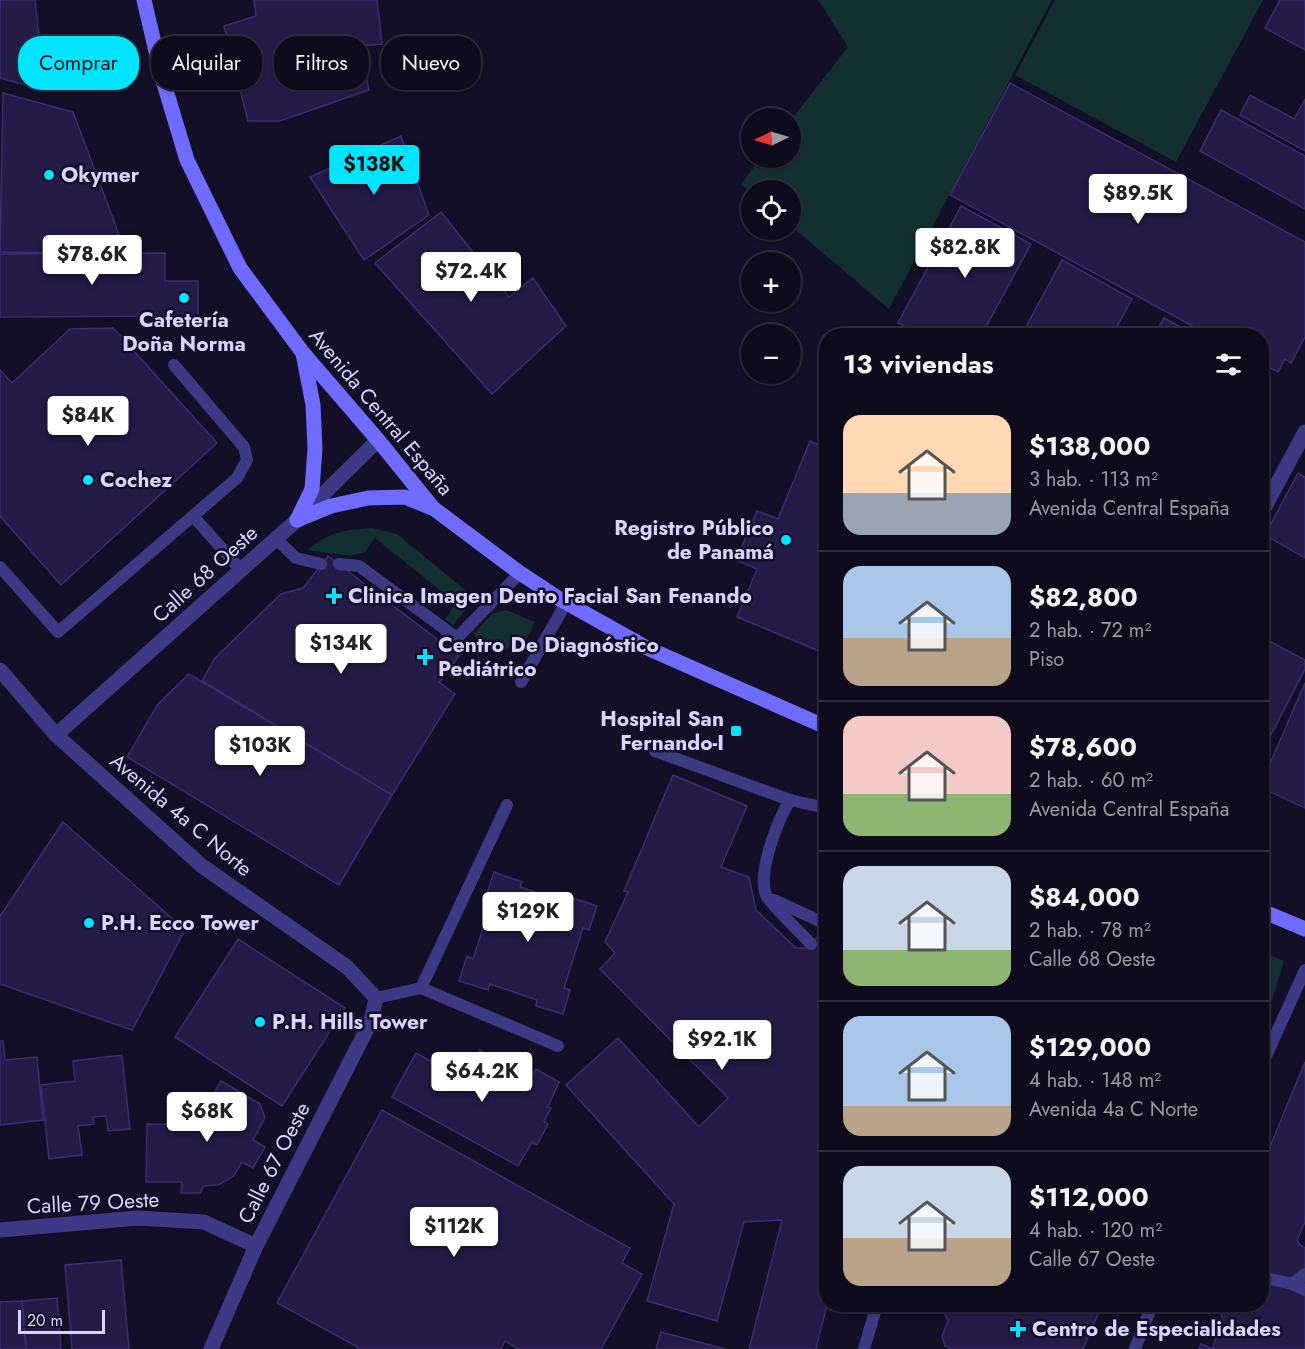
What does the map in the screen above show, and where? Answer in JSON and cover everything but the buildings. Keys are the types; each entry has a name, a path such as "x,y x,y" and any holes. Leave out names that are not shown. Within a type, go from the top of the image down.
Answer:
{"main road":[{"name":"Avenida Central España","path":"144,0 162,77 187,160 240,268 303,353 433,508 520,573 567,603 647,648 819,724"},
{"path":"297,520 312,489 315,449 312,405 303,353"},
{"path":"297,520 331,506 368,498 405,496 433,508"},
{"path":"1269,913 1305,928"}],"street":[{"path":"1269,499 1305,432"},
{"name":"Calle 68 Oeste","path":"56,735 297,520 378,440"},
{"name":"Avenida 4a C Norte","path":"0,670 56,735 202,866 347,967 376,998"},
{"name":"Calle 67 Oeste","path":"211,1349 255,1246 371,1021 376,998"},
{"name":"Calle 79 Oeste","path":"0,1230 138,1218 204,1222 255,1246"}],"lane":[{"path":"0,567 58,632 237,478 247,460 244,447 174,365"},
{"path":"193,516 241,570"},
{"path":"276,539 296,558 321,564"},
{"path":"339,564 359,566 457,638 520,573"},
{"path":"521,682 567,603"},
{"path":"655,752 790,800 819,806"},
{"path":"790,800 777,827 764,886 767,897 811,944"},
{"path":"421,988 507,805"},
{"path":"767,897 819,921"},
{"path":"1269,1050 1305,970"},
{"path":"376,998 421,988 558,1046"},
{"path":"1292,1284 1305,1274"},
{"path":"1269,1279 1292,1284 1305,1290"},
{"path":"864,1349 875,1312"},
{"path":"1135,1349 1149,1312"}],"green space":[{"path":"818,0 1052,0 889,309 801,234 801,180 744,180 753,168 801,168 800,108 848,47"},
{"path":"1055,0 1263,0 1176,162 1015,75"},
{"path":"373,528 397,534 475,598 453,625 445,619 456,603 375,538 365,552 350,556 307,550 331,535"},
{"path":"506,610 535,622 523,646 516,642 497,656 473,634 492,614"},
{"path":"1269,954 1284,961 1269,1006"}],"place":[{"name":"Okymer","path":"49,175"},
{"name":"Cafetería Doña Norma","path":"184,298"},
{"name":"Cochez","path":"88,480"},
{"name":"Registro Público de Panamá","path":"786,540"},
{"name":"Clinica Imagen Dento Facial San Fenando","path":"334,596"},
{"name":"Centro De Diagnóstico Pediátrico","path":"425,657"},
{"name":"Hospital San Fernando-I","path":"736,731"},
{"name":"P.H. Ecco Tower","path":"89,923"},
{"name":"P.H. Hills Tower","path":"260,1022"},
{"name":"Centro de Especialidades","path":"1018,1329"}]}
